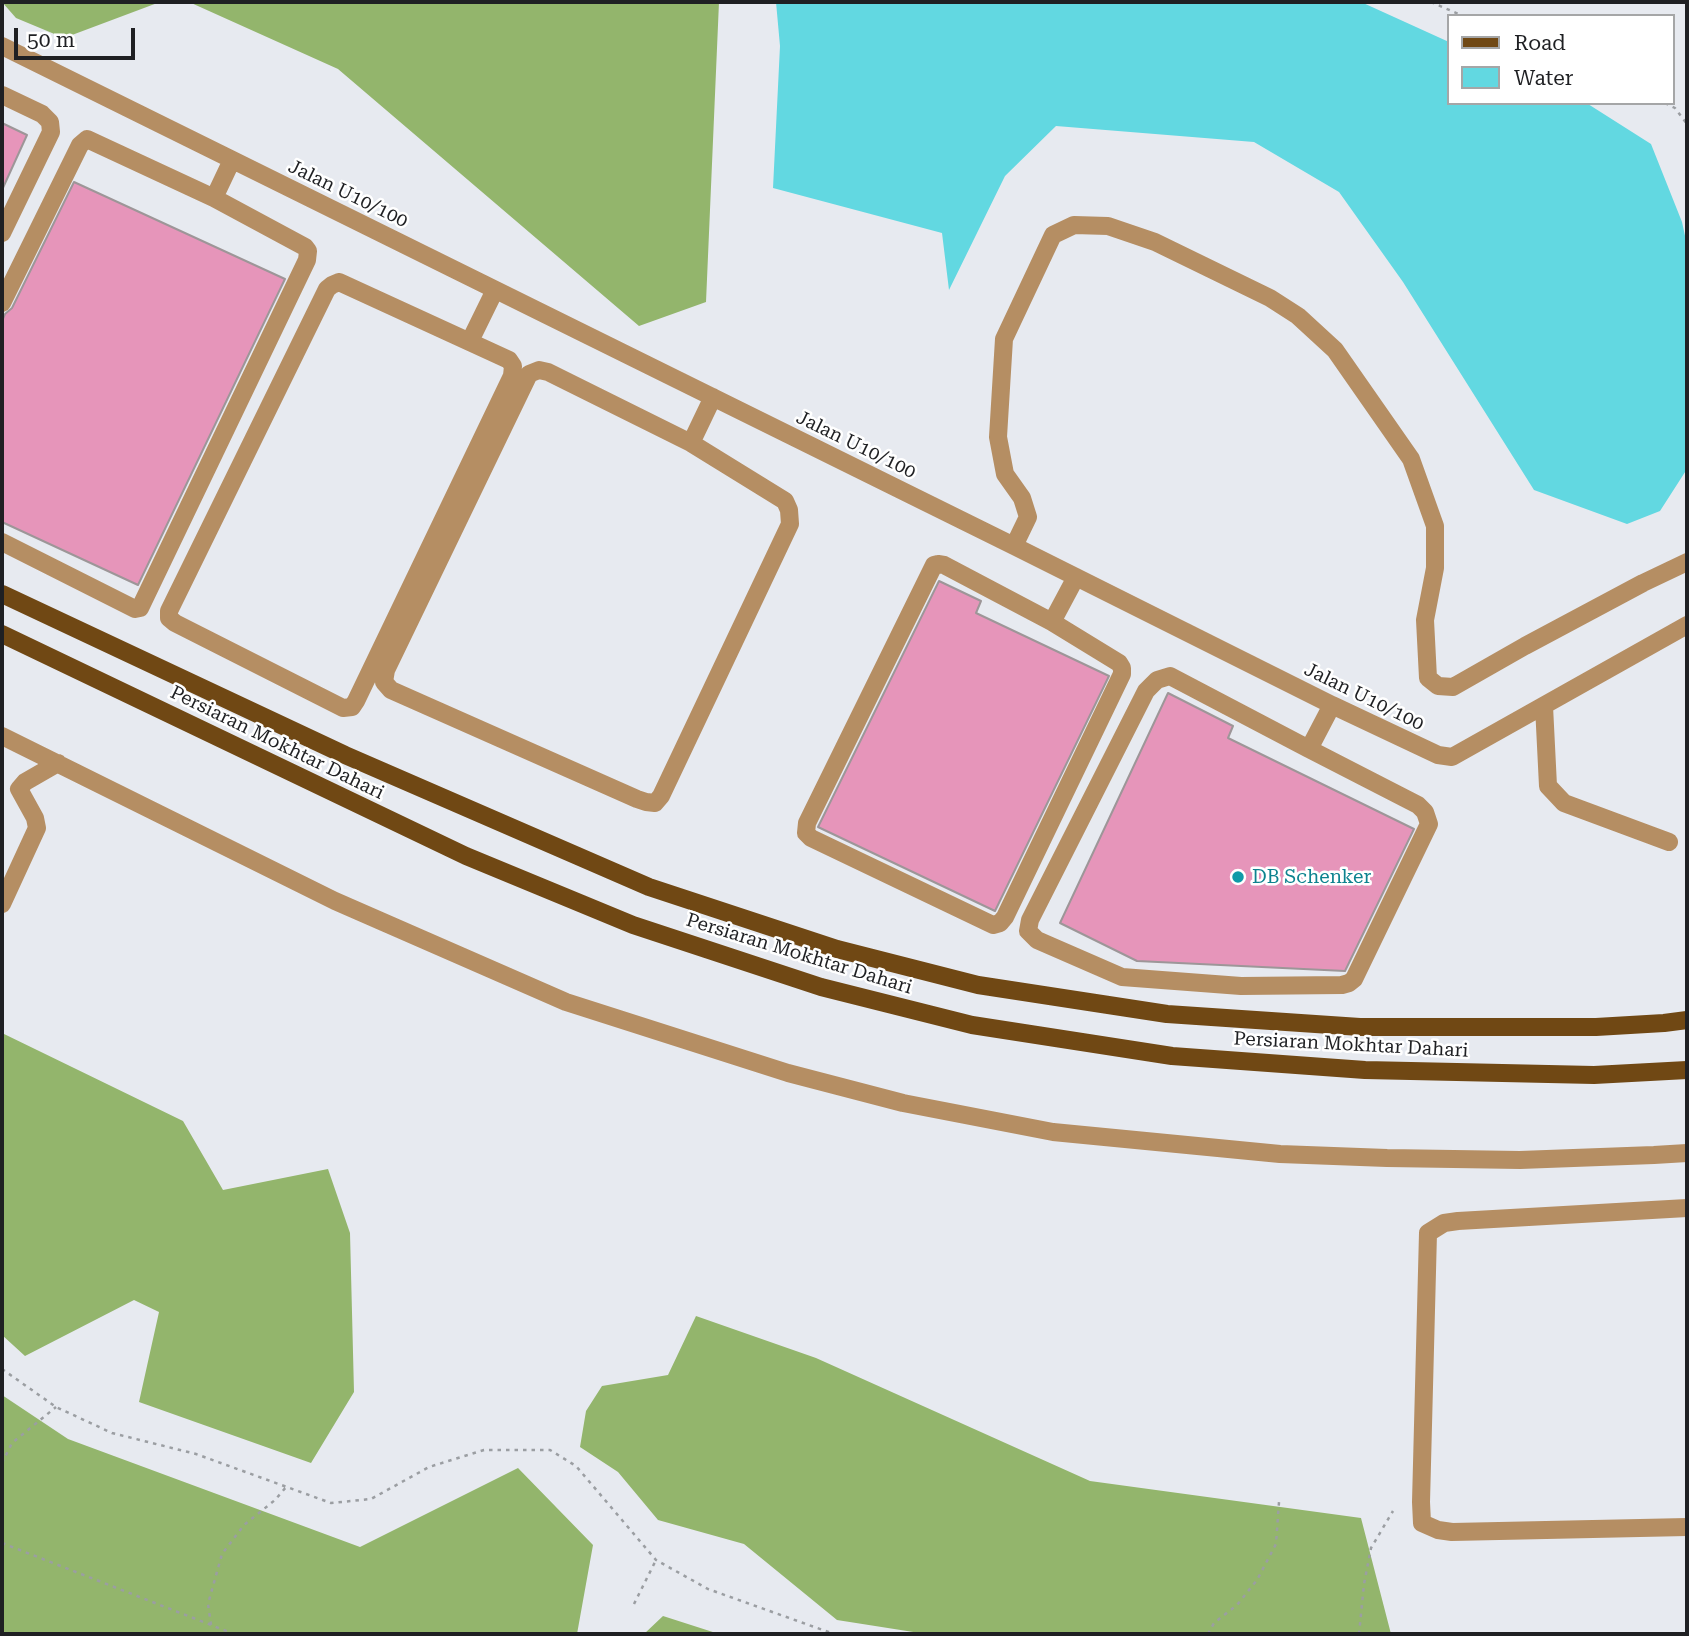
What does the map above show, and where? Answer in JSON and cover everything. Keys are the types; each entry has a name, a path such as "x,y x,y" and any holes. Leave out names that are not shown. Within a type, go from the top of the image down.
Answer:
{"main road":[{"name":"Persiaran Mokhtar Dahari","path":"2,594 345,755 649,887 850,953 978,985 1167,1014 1360,1027 1596,1027 1687,1020"},
{"name":"Persiaran Mokhtar Dahari","path":"2,634 466,856 633,925 821,987 972,1025 1172,1056 1365,1070 1594,1075 1687,1070"}],"street":[{"name":"Jalan U10/100","path":"4,53 232,160 1438,755 1452,757 1687,625"},
{"path":"2,95 42,114 50,121 51,132 2,233"},
{"path":"2,303 80,145 87,139 214,198 308,251 307,260 140,608 135,609 2,542"},
{"path":"214,198 232,160"},
{"path":"1014,546 1028,517 1022,498 1005,474 998,437 1004,339 1053,235 1074,225 1108,226 1155,242 1270,298 1298,316 1335,350 1411,459 1435,526 1435,568 1425,620 1428,678 1438,686 1453,687 1525,646 1687,562"},
{"path":"339,282 470,341 509,360 513,366 512,376 352,707 343,708 169,618 169,611 327,289 339,282"},
{"path":"470,341 495,290"},
{"path":"539,370 548,372 691,443 785,501 789,509 790,524 661,796 655,803 637,799 391,690 384,682 386,670 529,374 539,370"},
{"path":"691,443 713,397"},
{"path":"934,565 944,565 1052,622 1119,663 1122,674 1000,923 993,925 811,838 806,833 807,823 934,565"},
{"path":"1052,622 1076,577"},
{"path":"1170,676 1309,749 1418,805 1425,812 1429,824 1354,979 1349,983 1241,986 1122,977 1037,940 1028,931 1030,920 1146,691 1157,680 1170,676"},
{"path":"1309,749 1332,705"},
{"path":"1544,706 1548,786 1564,803 1669,842"},
{"path":"2,736 335,901 566,1002 788,1073 902,1103 1053,1132 1280,1154 1520,1160 1687,1153"},
{"path":"2,904 37,828 35,818 10,790 58,764"},
{"path":"1687,1208 1458,1221 1444,1223 1429,1233 1421,1502 1422,1523 1438,1530 1452,1532 1687,1527"}],"path":[{"path":"1431,2 1458,14"},
{"path":"1669,105 1675,108 1687,124"},
{"path":"2,1369 56,1407 112,1433 197,1454 331,1503 370,1499 429,1467 484,1450 550,1450 576,1466 656,1560 708,1589 834,1634"},
{"path":"2,1463 12,1443 56,1407"},
{"path":"211,1625 208,1604 222,1554 244,1525 275,1500 287,1486"},
{"path":"1208,1634 1214,1623 1237,1605 1257,1580 1276,1544 1279,1502"},
{"path":"1359,1634 1371,1548 1393,1511"},
{"path":"2,1543 234,1634"},
{"path":"634,1604 656,1560"}],"green space":[{"path":"2,2 160,2 64,38 16,18"},
{"path":"189,2 719,2 706,302 639,326 338,69"},
{"path":"2,1033 183,1121 223,1190 328,1169 350,1233 354,1392 311,1463 139,1402 159,1312 134,1300 25,1356 2,1335"},
{"path":"696,1316 816,1358 1090,1481 1361,1518 1391,1634 926,1634 837,1620 744,1544 658,1520 618,1472 580,1447 586,1411 602,1386 668,1375"},
{"path":"2,1395 68,1439 360,1547 518,1468 593,1545 577,1634 2,1634"},
{"path":"663,1616 719,1634 644,1634"}],"water":[{"path":"776,2 1361,2 1448,42 1448,105 1590,105 1651,144 1682,222 1687,245 1687,469 1660,511 1627,524 1534,490 1403,282 1339,192 1254,142 1056,126 1005,176 949,290 942,233 773,188 780,46"}],"building":[{"path":"2,123 27,135 2,190"},
{"path":"74,182 285,279 138,585 2,522 2,321 12,308"},
{"path":"939,581 981,601 976,613 1109,676 995,911 818,827"},
{"name":"DB Schenker","path":"1168,693 1233,726 1228,738 1414,829 1345,971 1137,961 1060,923"}],"place":[{"name":"DB Schenker","path":"1238,877"}]}
